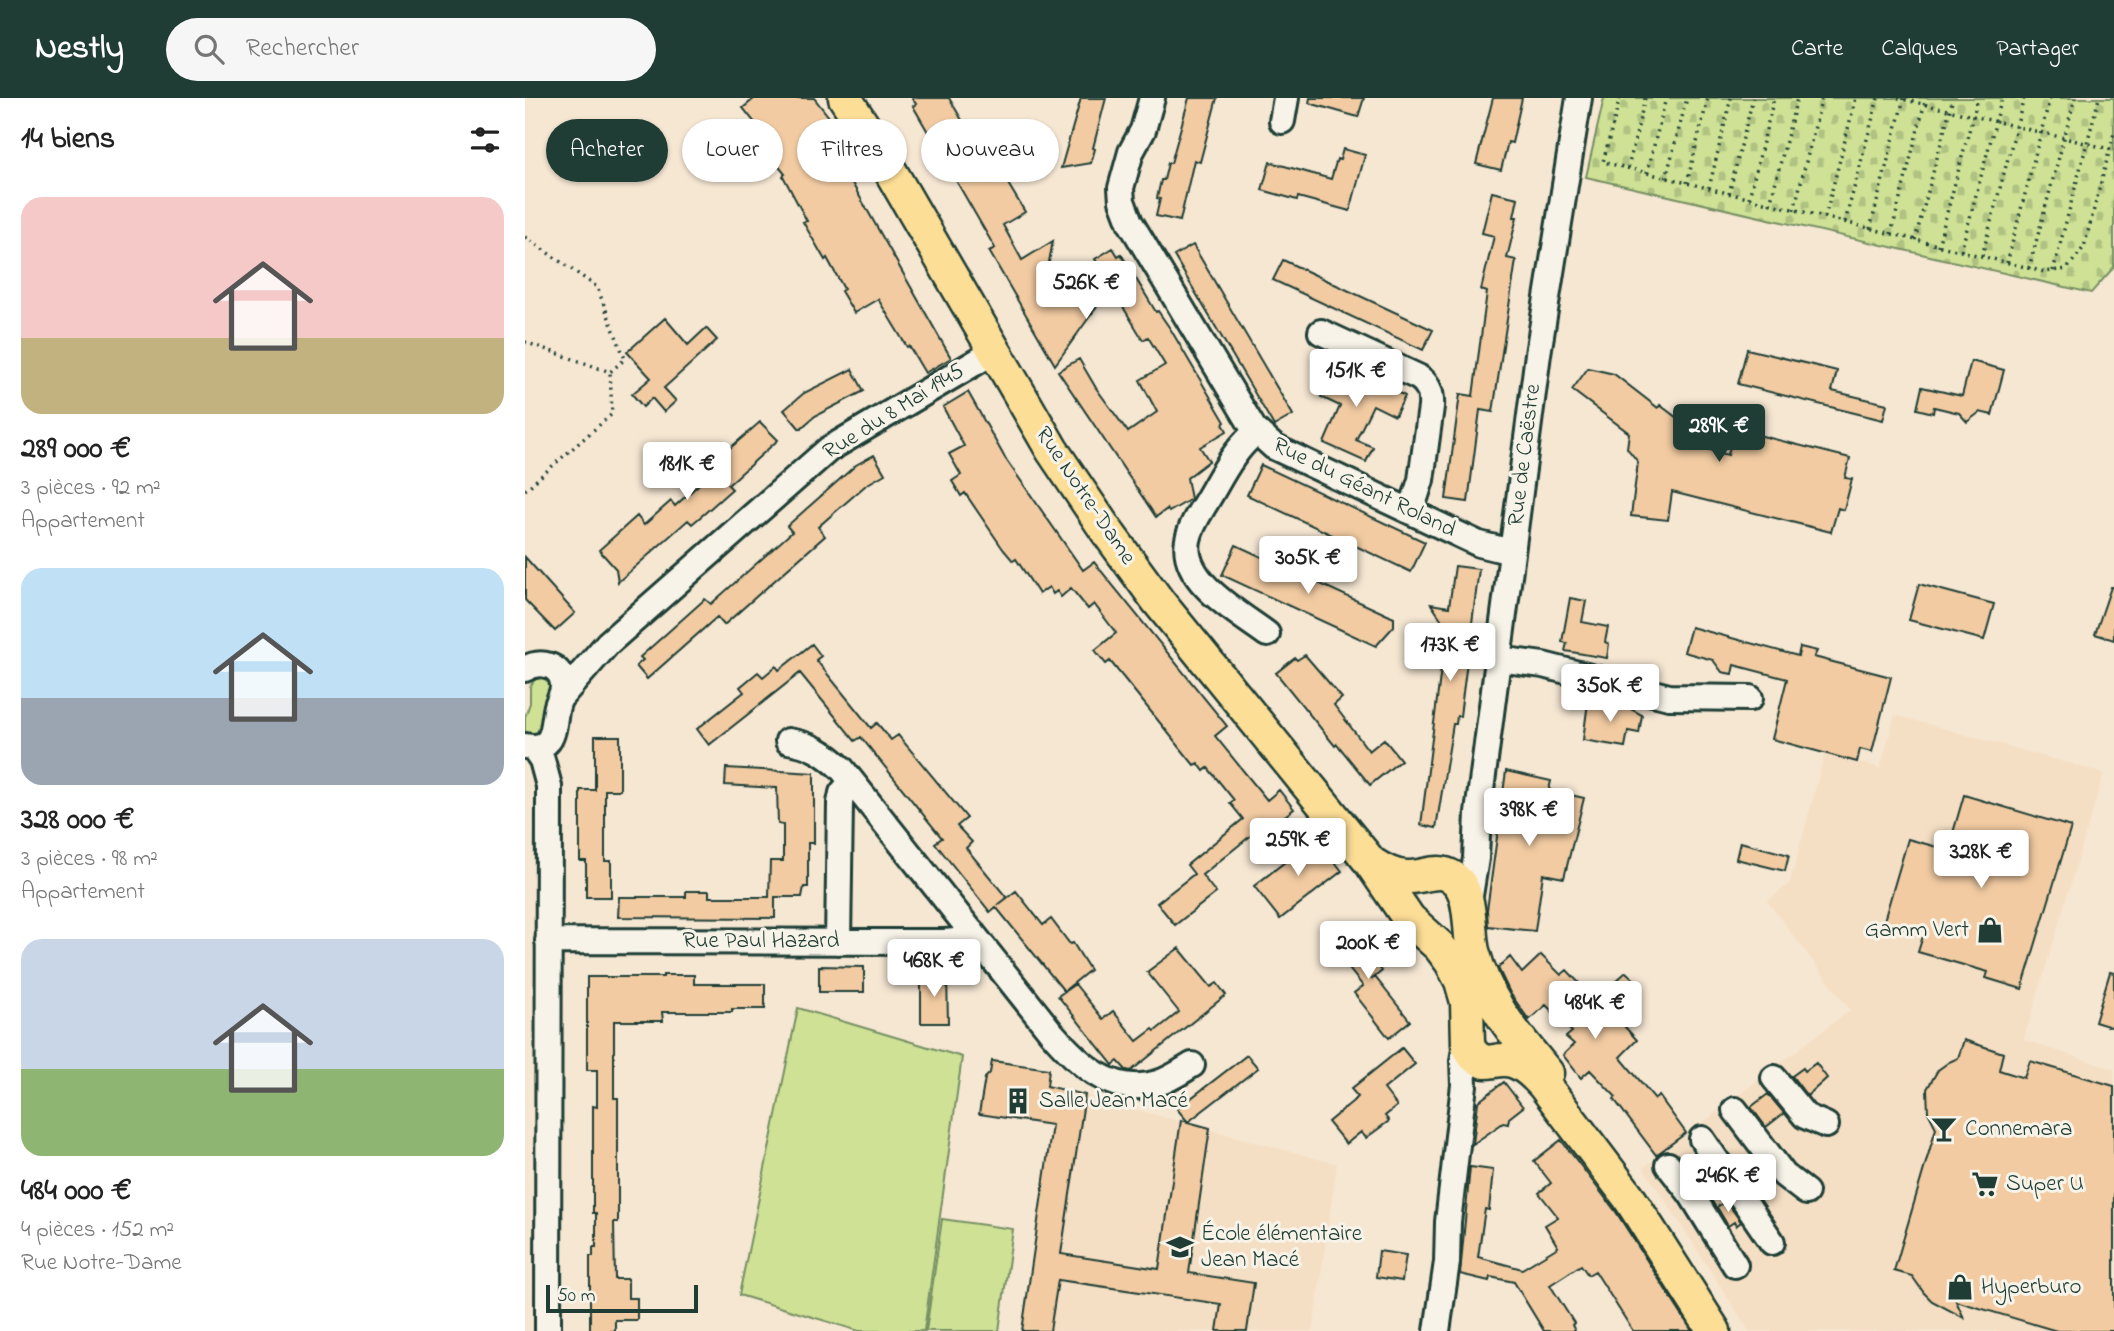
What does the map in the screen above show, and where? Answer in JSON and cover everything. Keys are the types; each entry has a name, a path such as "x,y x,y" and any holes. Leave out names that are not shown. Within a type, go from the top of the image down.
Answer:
{"main road":[{"name":"Rue Notre-Dame","path":"845,98 873,141 1052,450 1121,552 1371,863 1412,922 1439,946 1456,970 1467,1002 1467,1035"},
{"name":"Rue Notre-Dame","path":"1371,863 1397,876 1450,876 1459,884 1467,899 1471,941 1481,976 1494,1006 1648,1202 1731,1331"},
{"path":"1406,913 1404,906 1408,891 1428,874"},
{"path":"1494,1062 1507,1054 1514,1044 1511,1028"},
{"path":"1467,1035 1472,1054 1480,1060 1509,1060 1520,1065 1544,1085 1627,1196 1714,1331"}],"street":[{"name":"Rue du Géant Roland","path":"1152,98 1143,130 1131,152 1121,188 1123,205 1130,222 1255,432 1274,447 1479,544 1513,552"},
{"name":"Rue de Caëstre","path":"1467,910 1476,858 1478,813 1548,285 1579,98"},
{"path":"1321,332 1418,377 1428,386 1432,401 1421,480 1411,511"},
{"name":"Rue du 8 Mai 1945","path":"560,698 608,643 839,441 995,351"},
{"path":"1255,432 1238,449 1193,524 1187,552 1193,569 1204,585 1267,635"},
{"name":"Rue du 8 Mai 1945","path":"535,663 573,659 608,643"},
{"path":"1499,659 1543,665 1669,698 1750,698"},
{"path":"535,663 558,673 563,687 555,728 556,756 549,786 548,1331"},
{"path":"529,746 547,742 555,728"},
{"path":"788,741 819,750 835,763 1051,1032 1085,1068 1120,1083 1139,1085 1158,1083 1192,1065"},
{"path":"529,746 542,760 549,786"},
{"path":"838,942 840,803 842,793 852,782"},
{"name":"Rue de Caëstre","path":"1428,874 1445,866 1463,850 1478,813"},
{"name":"Rue Paul Hazard","path":"548,941 950,942 972,932"},
{"path":"1437,1331 1447,1262 1448,1222 1467,1035"},
{"path":"1464,1085 1475,1070 1494,1062"},
{"path":"1774,1078 1805,1116 1826,1125"},
{"path":"1735,1110 1784,1175 1806,1192"},
{"path":"1702,1139 1772,1242"},
{"path":"1668,1165 1691,1194 1735,1265"},
{"path":"1423,1331 1431,1278 1448,1222"}],"path":[{"path":"1620,98 1603,162 2045,272 2067,269 2084,247 2112,149 2114,133"},
{"path":"1628,168 1645,98"},
{"path":"1647,173 1666,98"},
{"path":"1666,178 1687,98"},
{"path":"1687,183 1708,98"},
{"path":"1709,188 1731,98"},
{"path":"1729,194 1752,98"},
{"path":"1748,198 1774,98"},
{"path":"1770,204 1797,98"},
{"path":"1794,210 1822,98"},
{"path":"1825,217 1856,98"},
{"path":"1845,222 1878,98"},
{"path":"1870,229 1902,98 2112,149"},
{"path":"1891,234 1926,98"},
{"path":"1915,240 1953,98"},
{"path":"1938,246 1978,98"},
{"path":"1961,251 2002,98"},
{"path":"1982,256 2024,98"},
{"path":"2007,263 2050,98"},
{"path":"2029,268 2075,98"},
{"path":"2053,271 2099,98"},
{"path":"525,237 597,287 625,359 610,372"},
{"path":"525,342 610,372"},
{"path":"525,490 613,414 610,372"}],"shaded area":[{"path":"1895,715 2104,773 2024,1040 2114,1069 2114,1331 1749,1331 1643,1168 1850,1010 1767,901 1789,884 1791,879 1825,753 1880,768"},
{"name":"École élémentaire Jean Macé","path":"1057,1088 1337,1164 1313,1331 1022,1331"}],"green space":[{"path":"1604,98 2114,98 2114,267 2091,293 1586,177"},
{"path":"539,675 548,678 553,685 545,727 538,735 529,735 525,731 525,717 530,703 530,687"},
{"path":"798,1008 962,1057 924,1331 859,1331 739,1295"},
{"path":"942,1219 1013,1229 999,1331 926,1331"}],"building":[{"path":"755,98 814,98 831,119 797,119 797,182 851,182 951,358 925,373 878,299 854,313 827,258 825,260 803,222 807,221 783,176 783,119 752,119 743,108"},
{"path":"912,98 949,98 961,119 921,120 913,106 916,104"},
{"path":"1081,98 1106,98 1091,163 1061,168"},
{"path":"1189,98 1217,98 1200,162 1194,160 1180,221 1156,216 1160,199 1157,198 1161,180 1164,180 1168,163 1171,163"},
{"path":"1310,98 1364,98 1358,117 1309,103"},
{"path":"1493,98 1522,98 1512,143 1508,142 1501,170 1476,164"},
{"path":"1343,149 1365,155 1350,211 1262,190 1270,162 1331,179"},
{"path":"957,182 1007,182 1025,212 1003,225 1022,260 1053,241 1048,267 1106,277 1095,259 1113,248 1118,256 1121,254 1156,312 1158,311 1171,330 1225,422 1223,424 1227,431 1200,447 1209,461 1187,478 1191,499 1156,517 1058,371 1079,359 1128,432 1157,412 1140,380 1165,365 1148,337 1143,340 1111,287 1055,365 989,251 995,248"},
{"path":"1492,192 1518,198 1514,217 1517,217 1507,258 1516,260 1493,412 1480,410 1468,502 1446,499 1460,394 1473,396 1487,292 1481,290 1494,236 1482,233"},
{"path":"1193,245 1293,415 1274,426 1174,256"},
{"path":"1283,260 1433,330 1423,350 1273,280"},
{"path":"665,318 688,345 706,328 717,340 664,388 676,401 664,412 652,398 643,407 632,394 651,378 627,352"},
{"path":"1747,349 1837,371 1832,391 1887,404 1883,420 1738,384"},
{"path":"1971,361 2004,370 1992,415 1980,412 1967,422 1959,413 1934,407 1933,413 1917,409 1922,387 1962,396"},
{"path":"1337,364 1405,396 1395,416 1373,405 1356,440 1373,447 1366,462 1324,443 1340,406 1321,397"},
{"path":"1588,368 1614,374 1658,408 1660,405 1681,421 1678,441 1728,455 1734,429 1850,458 1845,478 1852,479 1844,510 1838,508 1831,532 1672,492 1668,520 1631,516 1638,462 1627,448 1629,433 1572,390"},
{"path":"852,369 864,391 815,416 800,429 784,410 804,393"},
{"path":"968,392 1005,458 1083,570 1094,562 1227,726 1215,736 1267,800 1279,790 1294,809 1273,825 1269,821 1202,875 1216,893 1175,925 1157,903 1194,874 1187,865 1243,819 1230,803 1234,800 1208,768 1204,771 1198,763 1194,765 1110,661 1106,664 1095,650 1116,633 1094,604 1088,609 1071,588 1061,597 1057,591 1053,594 1049,587 1039,594 1016,559 1013,561 1003,549 965,493 961,496 952,481 961,475 949,454 964,446 943,407"},
{"path":"760,422 778,440 728,485 732,489 705,513 692,524 688,520 618,582 616,569 599,550 637,516 644,525 671,501 675,506 708,476 704,472 711,466 705,459 723,442 729,449"},
{"path":"874,455 885,474 866,485 818,527 825,536 724,625 717,617 647,679 636,666 643,660 640,657 705,599 711,604 792,532 787,526 856,465"},
{"path":"1261,465 1425,542 1411,572 1247,495"},
{"path":"1236,545 1394,618 1394,626 1376,646 1222,575"},
{"path":"525,557 575,613 555,631 525,600"},
{"path":"1455,566 1479,569 1460,716 1457,716 1456,724 1453,724 1436,828 1421,825 1446,629 1440,628 1441,619 1431,604 1449,607"},
{"path":"1919,584 1994,604 1984,640 1909,620"},
{"path":"2111,587 2114,587 2114,640 2095,634"},
{"path":"1570,598 1586,601 1582,622 1608,627 1605,642 1609,644 1607,658 1565,651 1567,643 1562,642"},
{"path":"1691,627 1798,656 1800,647 1817,651 1814,657 1891,677 1872,752 1860,749 1857,762 1772,739 1787,679 1734,665 1732,674 1722,672 1713,660 1684,652"},
{"path":"812,644 821,656 816,660 871,728 877,723 891,740 898,735 967,818 957,826 972,842 966,848 1007,898 1016,891 1043,925 1051,919 1070,944 1073,943 1090,970 1064,991 996,907 990,912 935,843 942,838 861,737 855,741 800,673 709,745 697,729 744,692 740,687 758,672 763,677 776,666 779,670"},
{"path":"1305,655 1342,698 1334,705 1369,751 1384,739 1401,760 1370,785 1276,673 1295,658 1297,660"},
{"path":"1588,702 1631,709 1642,715 1639,733 1628,731 1625,747 1583,740"},
{"path":"595,736 620,736 620,790 605,790 605,861 611,861 611,897 586,897 586,861 580,861 580,790 595,790"},
{"path":"726,768 814,773 814,843 808,843 808,887 804,887 802,897 775,897 775,918 618,917 619,897 686,897 686,891 709,891 709,897 769,897 770,861 783,861 783,825 778,824 777,788 725,785"},
{"path":"1506,771 1551,781 1549,790 1584,798 1564,878 1543,874 1535,931 1488,926 1487,910"},
{"path":"1964,795 2071,827 2022,989 1986,978 1988,972 1918,952 1923,936 1883,924 1908,839 1948,850"},
{"path":"1316,838 1342,871 1280,919 1254,886"},
{"path":"1740,842 1789,855 1785,871 1736,859"},
{"path":"1344,923 1382,971 1371,980 1375,977 1410,1021 1389,1038 1354,993 1363,986 1324,938"},
{"path":"1179,948 1211,987 1217,983 1226,995 1131,1071 1126,1070 1118,1061 1113,1065 1058,996 1075,984 1103,1019 1113,1011 1137,1041 1179,1012 1147,972"},
{"path":"1541,955 1561,975 1567,970 1595,1000 1626,972 1638,983 1616,1003 1632,1021 1625,1027 1637,1040 1620,1057 1655,1099 1659,1096 1686,1133 1656,1155 1614,1099 1616,1097 1590,1070 1581,1078 1563,1055 1574,1044 1566,1037 1572,1032 1546,1005 1529,1020 1510,993 1498,968 1510,957 1522,973"},
{"path":"819,966 864,967 864,992 819,992"},
{"path":"2110,972 2114,973 2114,1028 2095,1022"},
{"path":"694,975 694,984 765,984 765,1009 662,1012 663,1021 614,1021 614,1098 618,1098 615,1279 628,1279 628,1298 637,1298 637,1320 615,1320 615,1331 590,1331 590,1256 593,1256 593,1247 596,1247 596,1213 593,1213 593,1106 597,1107 597,1070 587,1070 587,977"},
{"path":"921,975 947,975 948,1023 921,1023"},
{"path":"1964,1040 2003,1053 1999,1070 2024,1078 2030,1061 2114,1086 2114,1331 2057,1331 1956,1301 1964,1318 1932,1301 1912,1276 1894,1271 1936,1128 1928,1112 1927,1089 1938,1070 1958,1058"},
{"path":"1402,1048 1415,1064 1384,1089 1397,1106 1385,1116 1389,1121 1366,1138 1361,1132 1346,1144 1328,1122 1358,1097 1351,1089"},
{"path":"1247,1055 1258,1068 1188,1122 1177,1109"},
{"path":"992,1061 1049,1069 1047,1086 1085,1095 1061,1254 1159,1269 1181,1120 1210,1128 1189,1273 1254,1283 1247,1331 1217,1331 1221,1304 1058,1280 1050,1331 1022,1331 1052,1125 979,1114 985,1078 990,1073"},
{"path":"1816,1063 1827,1078 1807,1096 1792,1076"},
{"path":"1504,1082 1523,1107 1509,1118 1508,1124 1503,1123 1473,1144 1478,1102"},
{"path":"1768,1094 1784,1113 1766,1127 1751,1107"},
{"path":"1561,1140 1616,1212 1692,1331 1633,1331 1595,1271 1588,1275 1581,1265 1550,1285 1574,1323 1572,1325 1575,1331 1544,1331 1514,1282 1490,1277 1489,1281 1460,1274 1470,1167 1493,1170 1489,1210 1485,1209 1478,1257 1522,1269 1558,1247 1545,1225 1558,1217 1539,1193 1551,1183 1534,1161"},
{"path":"1726,1201 1741,1222 1736,1226 1734,1222 1728,1226 1717,1207"},
{"path":"1379,1251 1406,1255 1402,1281 1376,1277"}],"place":[{"name":"Gamm Vert","path":"1990,930"},
{"name":"Salle Jean Macé","path":"1018,1101"},
{"name":"Connemara","path":"1944,1129"},
{"name":"Super U","path":"1985,1184"},
{"name":"École élémentaire Jean Macé","path":"1180,1247"},
{"name":"Hyperburo","path":"1960,1287"}]}
